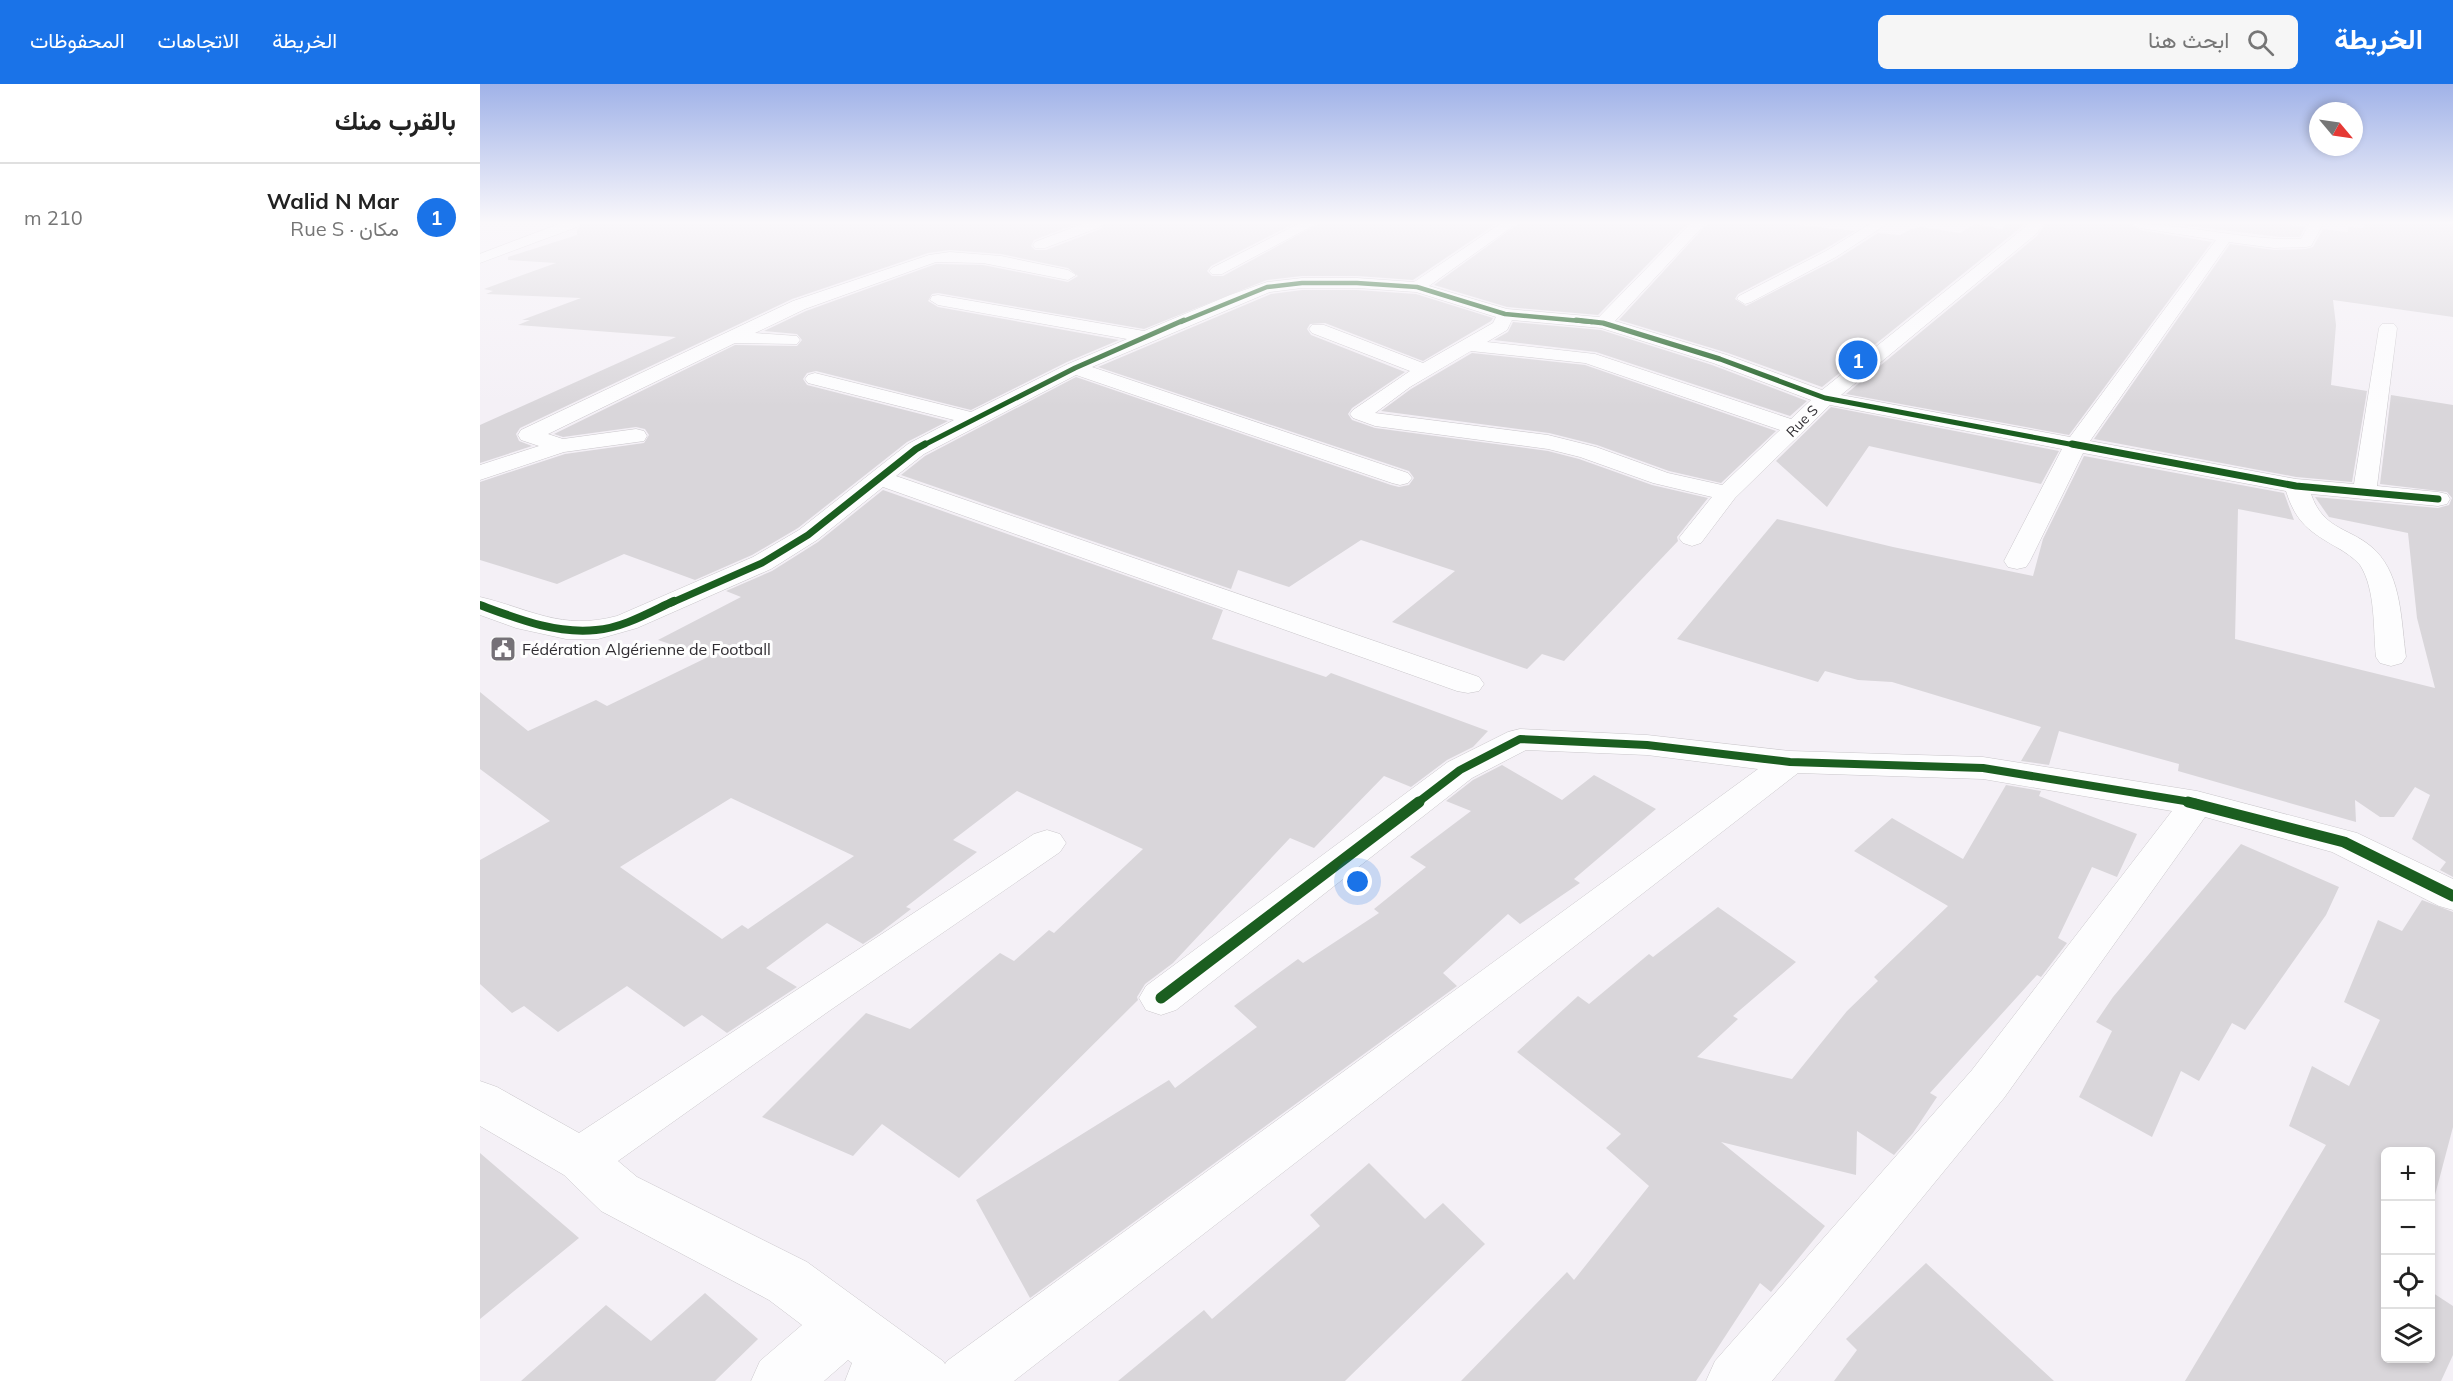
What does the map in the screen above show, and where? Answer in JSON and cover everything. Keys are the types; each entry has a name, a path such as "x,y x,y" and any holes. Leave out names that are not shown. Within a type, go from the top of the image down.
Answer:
{"street":[{"path":"561,446 529,435 799,305 858,285"},
{"path":"480,605 526,622 566,630 598,630 627,622 762,563 808,535 916,449 974,419 1076,368 1236,298 1267,287 1296,285"},
{"path":"1371,285 1417,287 1505,314 1603,323 1720,359 1825,398 2295,486 2438,499"},
{"path":"1417,287 1421,285"},
{"path":"1603,323 1640,285"},
{"path":"1745,300 1774,285"},
{"name":"Rue S","path":"1692,538 1727,493 1825,398 1965,285"},
{"path":"2017,561 2076,446 2191,285"},
{"path":"938,300 1146,337"},
{"path":"1505,314 1501,326 1424,370 1360,414 1375,420 1398,424 1548,442 1588,452 1661,478 1727,493"},
{"path":"2365,491 2388,328"},
{"path":"1318,329 1424,370"},
{"path":"732,337 791,340"},
{"path":"1467,345 1588,358 1795,428"},
{"path":"1076,368 1400,478"},
{"path":"815,379 974,419"},
{"path":"480,473 561,446 636,436"},
{"path":"879,478 1468,684"},
{"path":"2295,486 2311,519 2371,561 2380,580 2391,657"},
{"path":"1161,998 1460,770 1520,739 1647,745 1790,762 1983,768 2197,803 2344,842 2453,896"},
{"path":"967,1381 1790,762"},
{"path":"1734,1381 1988,1084 2197,803"},
{"path":"581,1159 1047,843"},
{"path":"480,1102 581,1159 619,1194 788,1281 847,1324 897,1375"},
{"path":"780,1381 847,1324"}],"building":[{"path":"496,285 835,285 792,299 520,428 516,434 519,441 532,446 480,463 480,425 676,337 518,325 530,320 522,320 581,298 486,294 493,291 484,289"},
{"path":"879,285 1256,285 1144,329 938,293 932,294 928,301 938,307 1119,340 1067,362 971,410 816,371 807,373 803,379 807,385 948,421 907,442 798,528 752,555 695,580 624,554 557,584 480,560 480,482 565,454 644,443 649,435 645,429 636,427 563,437 554,434 735,345 797,346 802,340 797,334 764,331 806,311"},
{"path":"1434,285 1628,285 1598,315 1507,307"},
{"path":"1652,285 1756,285 1738,294 1735,299 1746,306 1788,285 1950,285 1822,387 1728,353 1619,320"},
{"path":"1978,285 2180,285 2069,435 1846,394"},
{"path":"2202,285 2453,285 2453,317 2333,300 2336,325 2331,385 2367,391 2352,482 2296,477 2094,439"},
{"path":"1302,290 1357,290 1416,294 1493,318 1423,361 1325,323 1310,324 1307,329 1311,335 1405,372 1352,408 1348,414 1352,420 1375,428 1548,451 1579,459 1652,485 1708,498 1677,537 1678,541 1564,661 1542,654 1527,669 1392,622 1455,571 1361,540 1289,587 1238,570 1231,589 901,475 925,456 1076,377 1391,485 1399,487 1409,485 1414,478 1409,471 1098,367 1271,294"},
{"path":"1513,322 1601,330 1712,365 1807,401 1790,416 1596,352 1494,340 1508,332"},
{"path":"1472,353 1585,365 1776,431 1721,483 1669,471 1597,445 1549,433 1381,411 1411,389"},
{"path":"2391,395 2453,405 2453,877 2440,870 2446,862 2412,839 2430,795 2415,787 2394,817 2380,817 2355,800 2356,822 2178,771 2179,764 2059,731 2049,765 2021,761 2041,727 1892,682 1858,680 1825,671 1818,682 1677,639 1777,519 1893,547 2033,576 2043,539 2084,456 2284,493 2294,520 2238,509 2235,639 2435,688 2417,618 2408,533 2329,517 2315,497 2438,508 2449,505 2452,498 2447,492 2380,484"},
{"path":"1831,407 2059,451 2041,484 1869,446 1827,507 1776,461"},
{"path":"883,490 1223,610 1212,639 1326,677 1331,673 1488,731 1473,747 1447,760 1411,787 1384,776 1314,848 1290,838 1173,963 1145,984 1137,997 1138,1000 959,1178 882,1124 853,1156 762,1117 866,1013 910,1029 1000,953 1014,961 1049,930 1054,933 1143,849 1017,791 953,840 977,852 906,907 911,909 881,932 863,944 827,923 766,968 797,987 727,1033 702,1015 684,1027 627,986 558,1032 524,1006 512,1013 480,984 480,860 550,821 480,769 480,692 528,731 596,700 607,706 708,657 658,640 741,597 726,591 772,571 818,542","holes":["731,798 854,856 748,929 742,925 722,939 620,867"]},
{"path":"1502,765 1562,800 1594,775 1656,809 1574,879 1580,883 1520,924 1508,914 1443,973 1457,986 1030,1298 976,1200 1169,1080 1175,1088 1257,1027 1234,1006 1298,959 1303,963 1379,913 1374,909 1426,867 1410,857 1471,811 1446,801 1473,780"},
{"path":"2006,785 2041,791 2039,796 2137,834 2117,877 2092,867 2058,938 2067,943 2041,977 2037,975 1930,1093 1937,1097 1913,1133 1894,1155 1857,1131 1856,1175 1721,1142 1825,1226 1771,1292 1760,1283 1696,1381 1461,1381 1567,1272 1574,1280 1649,1186 1606,1148 1621,1134 1517,1052 1578,996 1589,1004 1649,954 1653,957 1718,907 1796,962 1733,1016 1738,1019 1697,1057 1792,1079 1847,1011 1878,981 1874,977 1948,906 1854,851 1892,818 1963,859"},
{"path":"2241,844 2339,887 2326,915 2245,1030 2232,1023 2199,1081 2181,1071 2152,1137 2079,1097 2112,1031 2096,1022 2113,997"},
{"path":"2422,900 2453,912 2453,1127 2435,1195 2435,1147 2381,1147 2381,1363 2435,1363 2435,1294 2453,1306 2453,1355 2441,1381 2185,1381 2326,1145 2289,1126 2312,1066 2349,1086 2380,1020 2344,1002 2378,920 2402,931"},
{"path":"480,1153 579,1238 480,1319"},
{"path":"1369,1163 1425,1219 1443,1203 1485,1244 1345,1381 1118,1381 1204,1310 1212,1319 1320,1226 1310,1215"},
{"path":"1926,1263 2054,1381 1834,1381 1857,1350 1846,1339"},
{"path":"705,1293 758,1339 715,1381 521,1381 606,1305 651,1341"}],"cycle path":[{"path":"480,605 526,622 566,630 598,630 627,622 762,563 808,535 916,449 1011,399 1075,368 1236,298 1267,287 1289,285"},
{"path":"1380,285 1417,287 1505,314 1603,323 1720,359 1825,398 2296,486 2438,499"},
{"path":"1161,998 1460,770 1520,739 1647,745 1790,762 1983,768 2197,803 2344,842 2453,896"}],"place":[{"name":"Walid N Mar","path":"1858,360"},
{"name":"Fédération Algérienne de Football","path":"503,649"}]}
